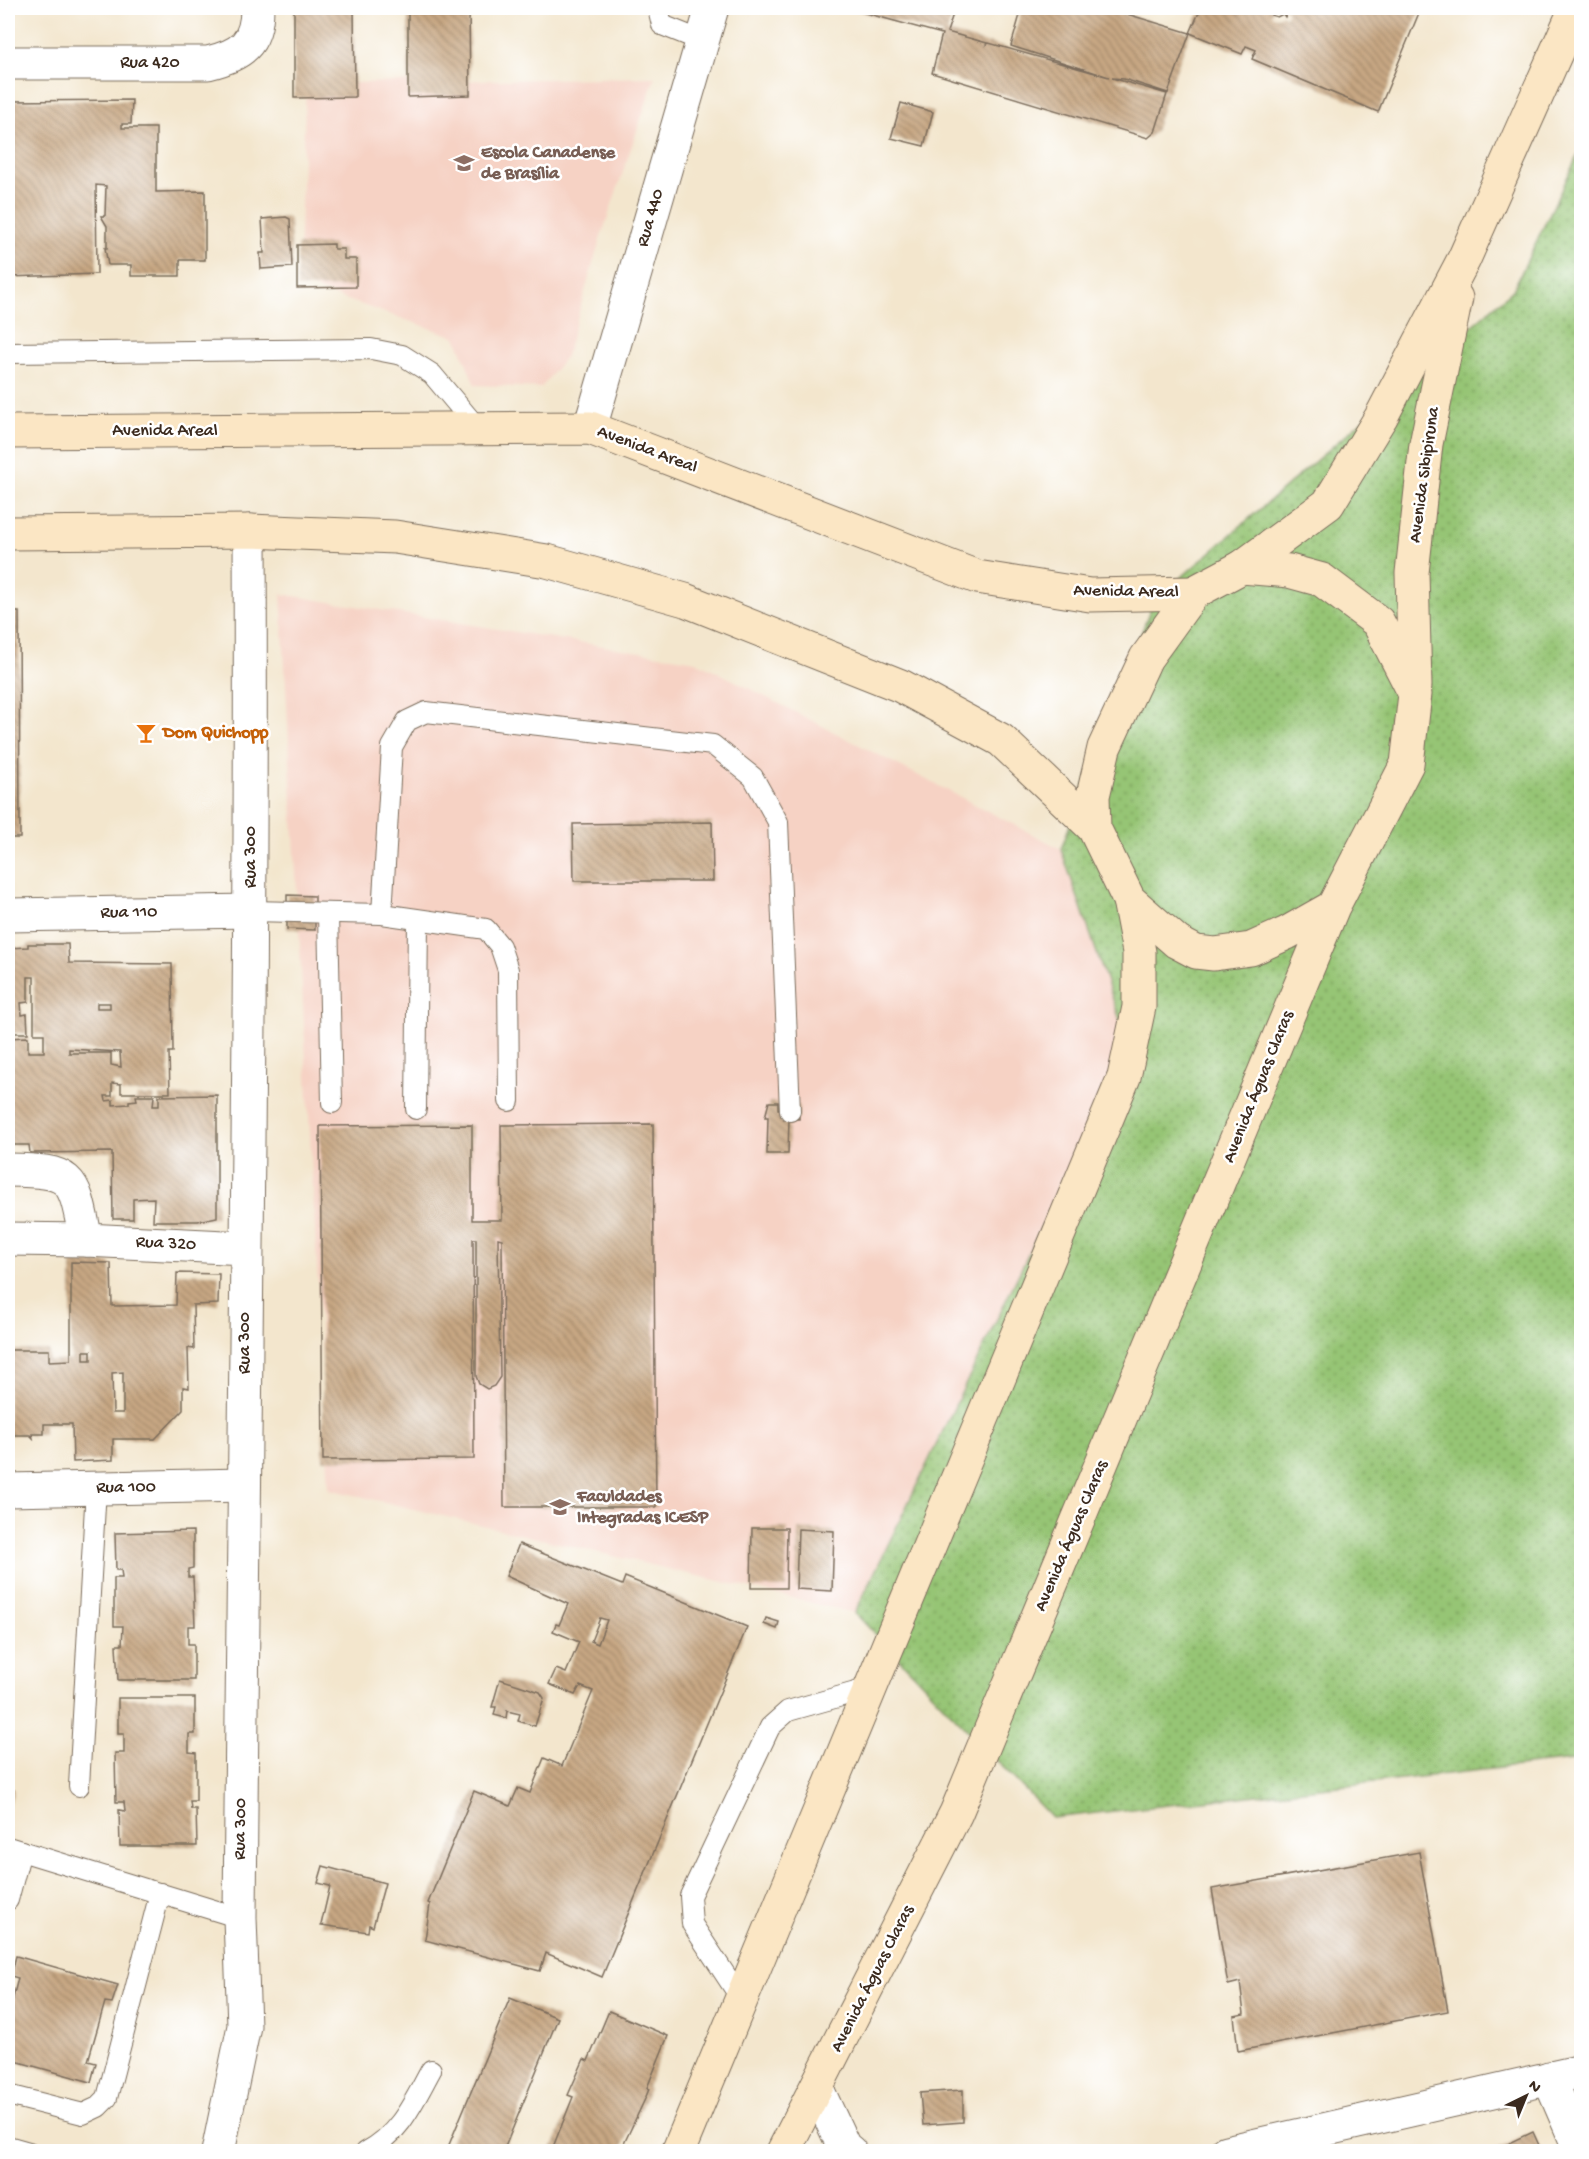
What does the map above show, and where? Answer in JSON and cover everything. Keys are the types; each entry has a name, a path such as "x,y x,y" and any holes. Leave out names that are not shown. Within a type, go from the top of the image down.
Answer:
{"main road":[{"name":"Avenida Sibipiruna","path":"1193,593 1242,567 1328,504 1381,417 1464,259 1576,8"},
{"name":"Avenida Sibipiruna","path":"1333,907 1407,764 1415,694 1412,573 1425,444 1464,259"},
{"name":"Avenida Areal","path":"8,432 590,428 977,577 1090,595 1193,593"},
{"path":"8,533 250,531 395,537 547,561 685,600 901,686 1001,740 1094,828 1129,900 1140,952 1139,1007 1124,1077 678,2151"},
{"path":"1242,567 1289,571 1322,580 1378,622 1415,694"},
{"path":"1094,828 1093,796 1104,748 1146,658 1193,593"},
{"path":"1129,900 1177,942 1196,952 1214,954 1251,949 1287,933 1333,907"},
{"name":"Avenida Águas Claras","path":"783,2151 817,2089 956,1812 1333,907"}],"street":[{"name":"Rua 420","path":"8,63 208,63 229,58 246,45 257,28 257,8"},
{"name":"Rua 440","path":"590,428 712,8"},
{"name":"Rua 300","path":"219,2151 244,2026 240,1918 245,1248 251,911 250,531"},
{"name":"Rua 110","path":"8,915 251,911"},
{"path":"8,1170 48,1171 62,1175 77,1194 86,1240"},
{"name":"Rua 320","path":"8,1239 86,1240 245,1248"},
{"name":"Rua 100","path":"8,1490 244,1485"},
{"path":"1226,2151 1275,2146 1581,2072"},
{"path":"1550,2078 1581,2151"},
{"path":"817,2089 844,2146 850,2151"}],"lane":[{"path":"658,8 662,25 702,41"},
{"path":"8,353 371,349 402,355 432,374 479,430"},
{"path":"382,914 392,747 407,721 426,712 713,745 753,777 778,822 790,1111"},
{"path":"251,911 382,914 486,929 500,946 508,970 509,1101"},
{"path":"328,913 332,1103"},
{"path":"416,1108 418,920"},
{"path":"79,1786 96,1488"},
{"path":"742,2000 692,1924 690,1896 770,1727 788,1711 870,1688"},
{"path":"8,1900 14,1849 240,1918"},
{"path":"8,2095 83,2114 98,2107 107,2098 160,1893"},
{"path":"366,2151 379,2145 401,2125 431,2070"},
{"path":"8,2146 29,2151"}],"shaded area":[{"name":"Escola Canadense de Brasília","path":"655,77 599,243 566,356 541,388 475,385 456,337 298,283 306,84"},
{"path":"281,594 696,661 1061,849 1130,1046 855,1613 329,1489"}],"green space":[{"path":"1581,149 1581,1759 1052,1818 855,1613 1129,1046 1061,849 1153,602 1513,290"}],"building":[{"path":"294,8 354,8 355,97 294,98"},
{"path":"408,8 469,8 470,95 408,97"},
{"path":"847,8 955,8 947,32 987,43 986,45 989,43 1109,77 1011,46 1022,8 1107,8 1190,33 1168,93 1124,79 1112,78 1167,94 1155,132 1148,138 932,73 942,34"},
{"path":"1201,8 1274,8 1271,15 1277,17 1283,14 1285,17 1288,11 1281,8 1421,8 1378,112 1252,59 1256,50 1246,46 1242,54 1190,33"},
{"path":"132,100 131,124 122,124 122,128 156,128 156,192 205,191 205,260 180,260 180,276 131,276 131,265 108,265 105,248 107,248 107,226 101,216 105,216 106,186 96,185 97,274 8,277 8,101"},
{"path":"901,103 933,112 924,146 891,138"},
{"path":"286,217 290,219 292,267 261,269 260,253 264,253 262,219"},
{"path":"334,244 334,249 344,249 344,259 356,259 356,287 297,288 297,245"},
{"path":"8,612 19,612 20,838 8,838"},
{"path":"712,822 713,881 574,881 573,824"},
{"path":"287,895 315,896 315,930 287,929"},
{"path":"28,944 68,944 69,963 172,964 173,1052 169,1052 170,1093 121,1093 121,1084 112,1083 112,1096 105,1096 106,1101 113,1100 113,1105 129,1104 129,1101 137,1100 136,1096 154,1096 153,1106 159,1106 159,1096 217,1095 217,1217 198,1221 153,1221 154,1198 133,1199 133,1219 113,1219 112,1152 30,1153 29,1145 8,1145 8,1038 28,1037 28,1052 44,1052 44,1034 34,1034 34,977 28,977 28,1002 21,1003 22,1015 27,1014 28,1033 8,1033 8,948 28,947","holes":["97,1003 110,1003 110,1008 97,1008","69,1049 120,1052 121,1067 111,1065 111,1053 69,1053"]},
{"path":"769,1102 778,1102 778,1109 790,1109 799,1105 799,1119 789,1119 788,1154 767,1154 768,1117 765,1117"},
{"path":"653,1124 656,1507 504,1507 502,1239 498,1238 500,1377 494,1386 487,1389 479,1384 476,1376 476,1239 473,1239 474,1459 323,1460 320,1126 472,1125 472,1220 502,1220 501,1125"},
{"path":"71,1262 111,1263 112,1306 176,1305 177,1273 219,1274 218,1304 193,1305 194,1349 188,1348 189,1388 183,1387 183,1410 155,1439 113,1439 113,1460 73,1462 72,1424 44,1424 44,1434 32,1434 33,1438 30,1435 8,1435 8,1350 49,1350 49,1361 71,1360","holes":["84,1351 91,1351 91,1360 84,1360","123,1372 123,1413 113,1413 112,1373"]},
{"path":"752,1528 787,1528 786,1588 751,1588"},
{"path":"798,1529 834,1531 832,1591 796,1589"},
{"path":"193,1531 193,1568 188,1569 188,1577 193,1577 195,1626 188,1626 188,1644 194,1644 194,1680 118,1680 116,1645 122,1645 123,1626 114,1626 114,1578 122,1578 121,1570 116,1570 115,1533"},
{"path":"519,1544 622,1585 625,1577 747,1627 602,1977 546,1953 540,1971 425,1940 430,1904 428,1903 474,1791 510,1806 518,1788 530,1793 544,1758 562,1766 593,1691 580,1686 575,1695 549,1684 556,1669 566,1673 579,1642 553,1631 556,1624 559,1625 568,1604 506,1576","holes":["600,1618 607,1620 598,1644 591,1641"]},
{"path":"766,1618 779,1622 777,1629 764,1624"},
{"path":"500,1679 540,1692 544,1698 535,1726 518,1721 520,1714 507,1711 506,1718 494,1715 496,1707 492,1707"},
{"path":"118,1698 195,1698 195,1734 189,1734 189,1752 196,1753 196,1801 190,1801 191,1809 196,1809 197,1846 120,1846 119,1810 125,1811 124,1802 116,1802 115,1753 124,1753 124,1734 118,1734"},
{"path":"8,1788 14,1790 8,1809"},
{"path":"1419,1852 1448,2011 1238,2051 1234,2016 1244,2014 1240,1982 1228,1985 1212,1889"},
{"path":"323,1866 385,1883 373,1927 369,1925 368,1932 321,1925 330,1886 318,1883"},
{"path":"16,1956 118,1985 112,2003 105,2002 88,2061 96,2063 91,2082 8,2059 8,2018 18,1978 11,1976"},
{"path":"510,1998 558,2018 503,2152 446,2152"},
{"path":"609,2011 668,2036 647,2088 649,2089 645,2099 620,2152 551,2152 573,2097 568,2095 584,2059 588,2061"},
{"path":"963,2090 963,2122 923,2125 920,2093"},
{"path":"1533,2132 1542,2152 1491,2152"}],"place":[{"name":"Escola Canadense de Brasília","path":"464,163"},
{"name":"Dom Quichopp","path":"146,733"},
{"name":"Faculdades Integradas ICESP","path":"560,1507"}]}
